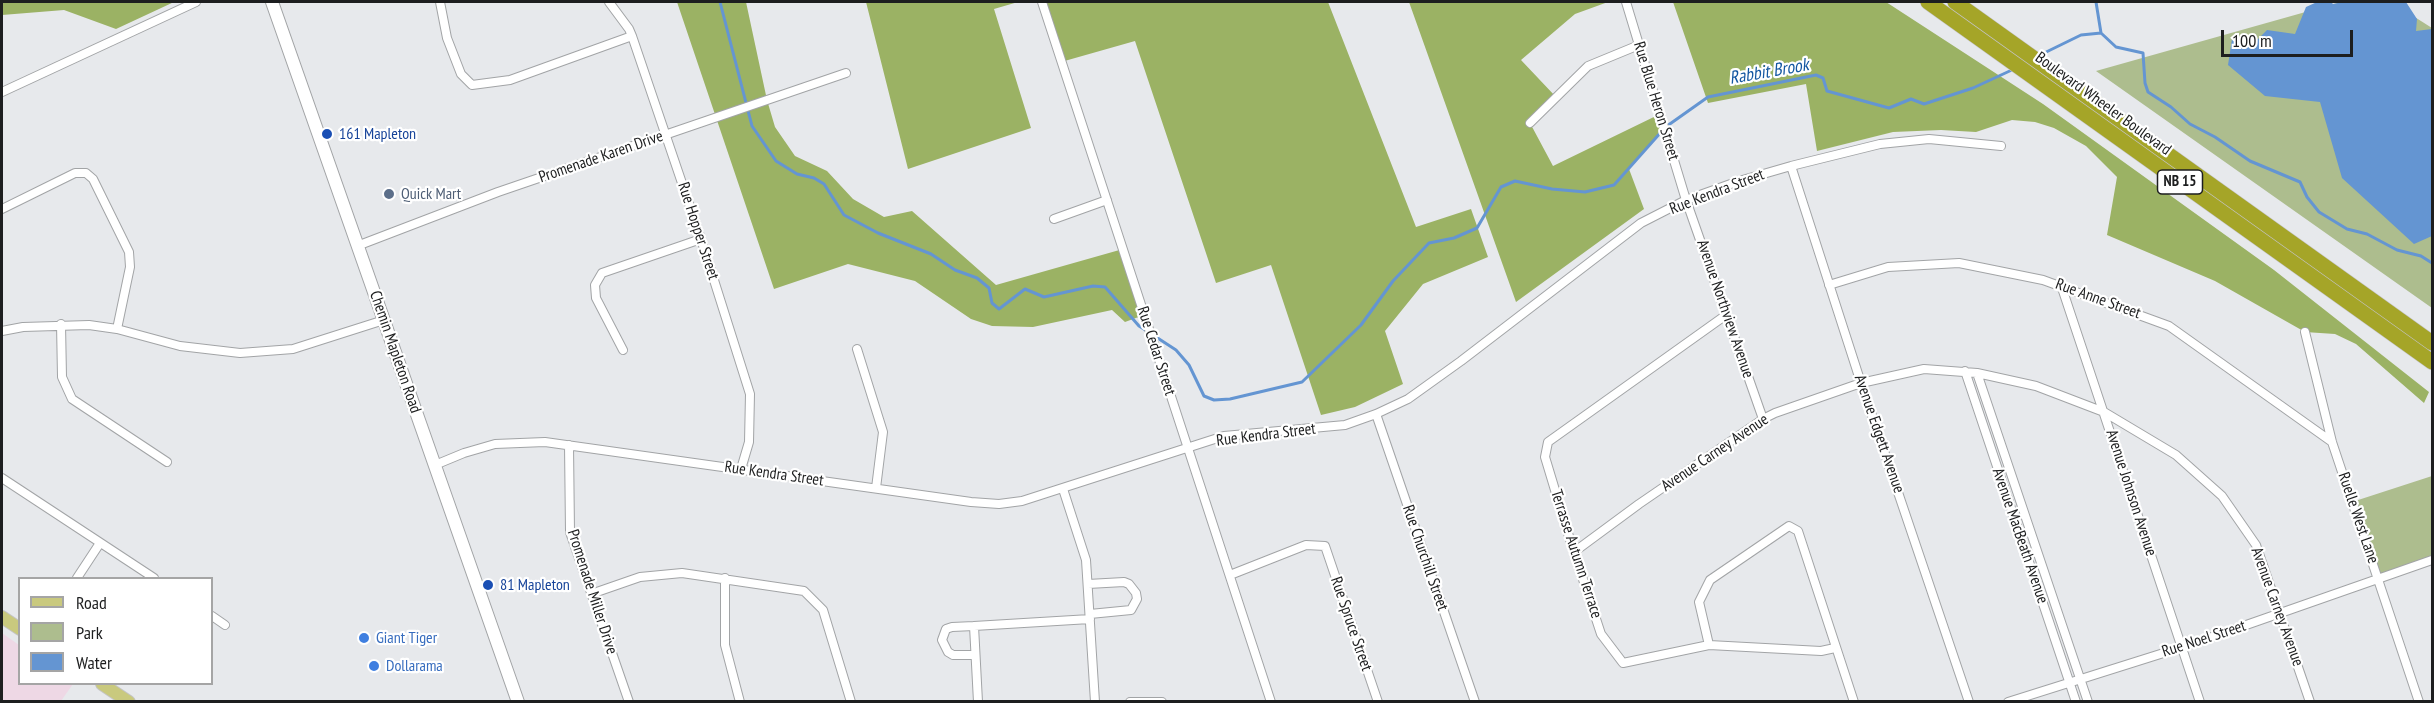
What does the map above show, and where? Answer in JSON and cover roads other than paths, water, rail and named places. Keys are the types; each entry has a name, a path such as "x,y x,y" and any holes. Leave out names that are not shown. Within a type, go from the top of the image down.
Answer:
{"highway":[{"name":"Boulevard Wheeler Boulevard","path":"1928,2 2433,362"},
{"name":"Boulevard Wheeler Boulevard","path":"1955,2 2433,344"}],"main road":[{"name":"Chemin Mapleton Road","path":"272,2 518,702"},
{"path":"2,617 18,628"},
{"path":"104,685 129,702"}],"street":[{"path":"2,92 196,2"},
{"path":"440,2 447,38 461,74 472,85 510,80 633,36"},
{"name":"Rue Hopper Street","path":"609,2 633,36 750,394 749,442 741,469"},
{"name":"Rue Cedar Street","path":"1042,2 1271,702"},
{"name":"Rue Blue Heron Street","path":"1626,2 1686,200"},
{"path":"1530,123 1588,66 1639,45"},
{"name":"Promenade Karen Drive","path":"357,246 488,196 846,73"},
{"name":"Rue Kendra Street","path":"435,465 495,444 522,442 568,445 999,504 1022,501 1224,436 1335,426 1376,414 1408,399 1461,361 1641,223 1686,200 1739,181 1880,144 1929,140 2001,146"},
{"name":"Avenue Edgett Avenue","path":"1791,166 1861,383 1969,702"},
{"path":"2,209 75,173 86,173 93,178 129,252 130,267 117,329"},
{"path":"1054,219 1107,200"},
{"name":"Avenue Northview Avenue","path":"1686,200 1763,419"},
{"path":"623,350 596,298 595,285 602,273 701,239"},
{"name":"Rue Anne Street","path":"1829,285 1888,267 1959,263 2061,285 2169,327 2332,442"},
{"name":"Avenue Johnson Avenue","path":"2061,285 2200,702"},
{"name":"Terrasse Autumn Terrace","path":"1726,315 1548,442 1545,457 1574,552 1601,634 1623,663 1709,645 1821,651 1835,648"},
{"path":"2,331 61,324 117,329 180,346 210,351 258,353 293,349 384,320"},
{"path":"61,324 62,377 72,399 167,462"},
{"name":"Ruelle West Lane","path":"2305,332 2332,442 2419,702"},
{"path":"857,349 883,432 876,488"},
{"name":"Avenue Carney Avenue","path":"1574,552 1763,419 1861,383 1924,369 1977,373 2036,386 2104,412 2176,455 2222,496 2256,546 2310,702"},
{"name":"Avenue MacBeath Avenue","path":"1965,371 2076,702"},
{"name":"Avenue MacBeath Avenue","path":"1977,373 2088,702"},
{"name":"Rue Churchill Street","path":"1376,414 1474,702"},
{"name":"Promenade Miller Drive","path":"568,445 570,532 628,702"},
{"path":"2,478 151,577"},
{"path":"1063,489 1086,560 1095,702"},
{"path":"1709,645 1699,602 1710,580 1789,526 1798,531 1854,702"},
{"path":"78,577 100,543"},
{"name":"Rue Spruce Street","path":"1230,575 1306,545 1325,546 1378,702"},
{"name":"Rue Noel Street","path":"2008,702 2433,560"},
{"path":"591,594 640,577 682,573 804,591 823,610 851,702"},
{"path":"725,578 725,645 740,702"},
{"path":"975,655 953,655 948,652 942,640 946,629 1128,611 1137,599 1136,592 1129,584 1089,584"},
{"path":"213,617 225,625"},
{"path":"974,626 978,702"},
{"path":"1130,702 1162,702"}],"water":[{"path":"2317,2 2333,4 2406,2 2417,19 2416,31 2432,29 2432,236 2414,244 2342,178 2320,102 2265,96 2228,65 2232,39 2256,41 2267,30 2295,34 2306,7"}],"waterway":[{"path":"720,2 752,126 776,161 797,174 814,178 824,184 844,215 878,233 931,254 955,270 977,278 989,288 992,303 999,309 1025,289 1044,297 1093,286 1105,287 1139,326 1147,331"},
{"path":"2096,2 2101,33 2116,47 2143,53 2145,83 2148,92 2171,107 2190,124 2215,137 2250,161 2300,182 2307,197 2319,212 2347,229 2367,234 2397,250 2421,256 2432,263"},
{"name":"Rabbit Brook","path":"2038,56 2081,35 2101,33"},
{"name":"Rabbit Brook","path":"1667,126 1708,97 1816,75 1823,78 1827,91 1889,108 1911,99 1924,104 1973,88 2014,69"},
{"path":"1153,335 1176,350 1189,365 1204,396 1214,400 1230,399 1302,382 1361,325 1393,281 1429,243 1454,238 1477,228 1501,187 1515,181 1552,189 1585,192 1614,185 1662,131"}],"place":[{"name":"161 Mapleton","path":"327,134"},
{"name":"Quick Mart","path":"389,194"},
{"name":"81 Mapleton","path":"488,585"},
{"name":"Giant Tiger","path":"364,638"},
{"name":"Dollarama","path":"374,666"}]}
